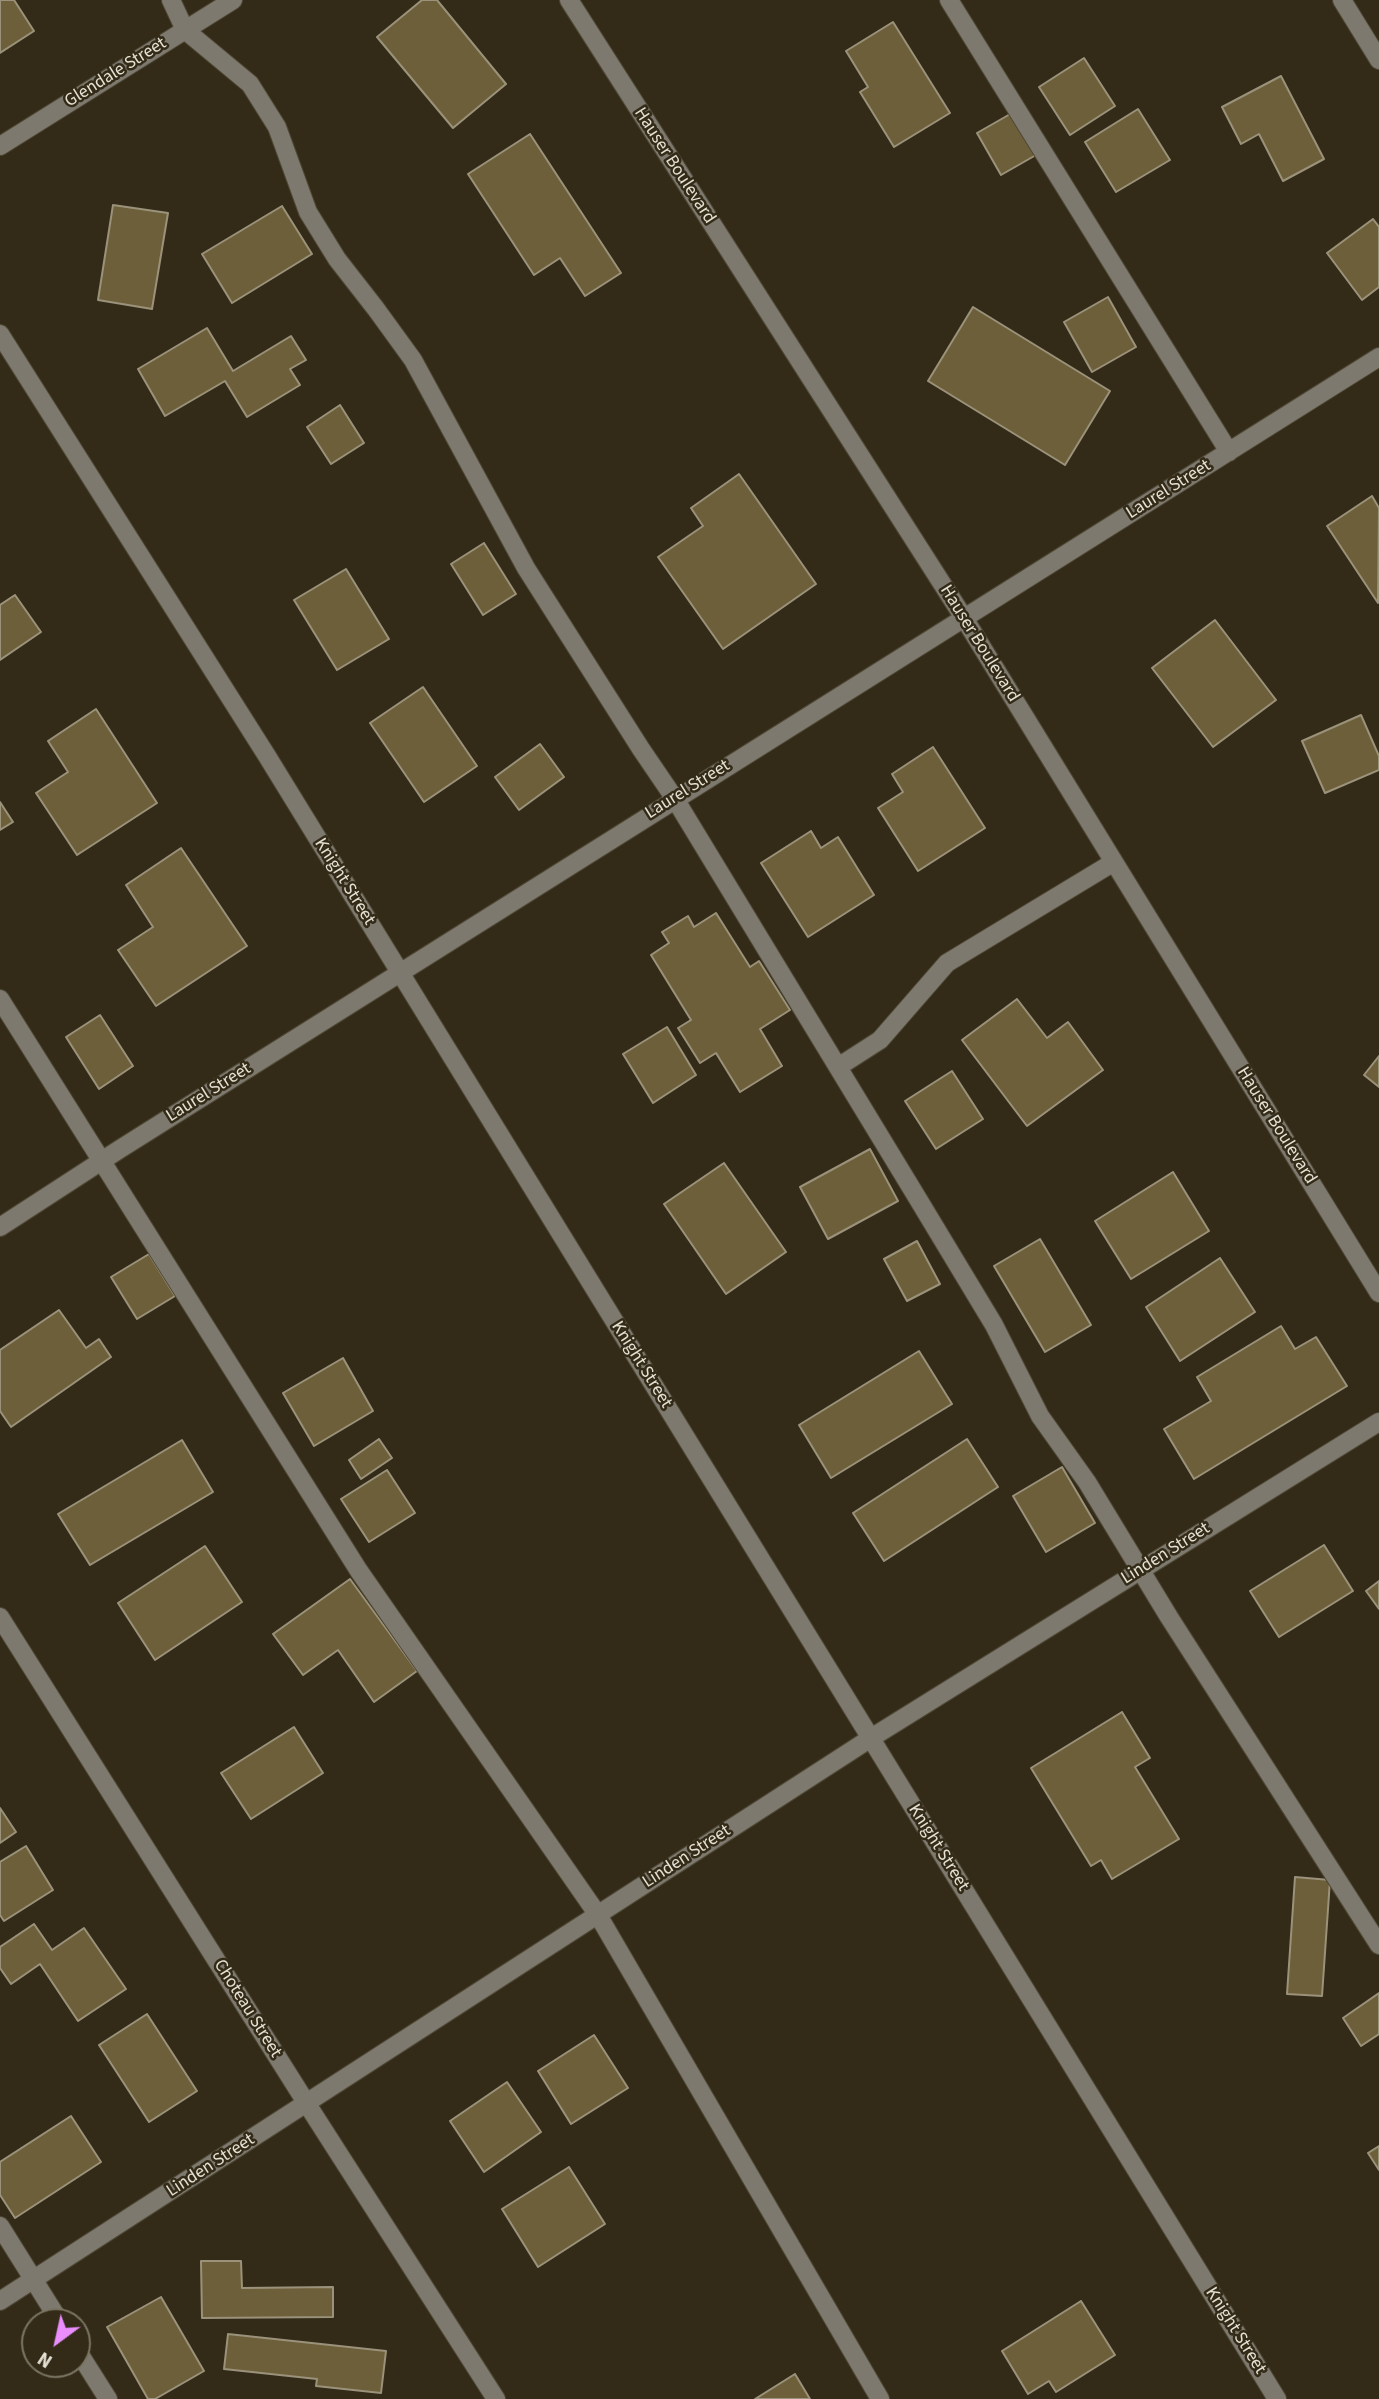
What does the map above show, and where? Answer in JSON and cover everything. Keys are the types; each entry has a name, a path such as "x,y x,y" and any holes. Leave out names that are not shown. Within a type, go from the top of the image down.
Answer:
{"street":[{"path":"171,0 185,30 250,84 277,127 308,212 337,260 414,360 526,568 675,799 838,1067 994,1325 1040,1416 1087,1482 1140,1570 1379,1945"},
{"name":"Glendale Street","path":"0,146 233,0"},
{"name":"Hauser Boulevard","path":"569,0 964,618 1379,1293"},
{"path":"949,0 1229,452"},
{"path":"1342,0 1379,60"},
{"name":"Knight Street","path":"0,334 267,756 1277,2399"},
{"name":"Laurel Street","path":"0,1227 399,972 1379,357"},
{"path":"838,1067 880,1040 947,963 1114,862"},
{"path":"0,999 359,1571 598,1915 880,2399"},
{"name":"Linden Street","path":"0,2301 871,1738 1379,1422"},
{"name":"Choteau Street","path":"0,1617 307,2105 496,2399"},
{"path":"0,2226 51,2308"},
{"path":"91,2372 108,2399"}],"building":[{"path":"0,0 14,0 34,31 0,53"},
{"path":"422,0 437,0 506,84 453,128 377,37"},
{"path":"893,22 950,113 894,147 860,92 868,87 846,51"},
{"path":"1084,58 1115,106 1070,135 1039,87"},
{"path":"1281,76 1324,159 1283,181 1259,134 1241,144 1222,107"},
{"path":"1138,109 1170,160 1116,192 1085,142"},
{"path":"1012,113 1036,155 1001,175 977,133"},
{"path":"530,134 621,273 585,296 560,258 534,275 468,174"},
{"path":"113,205 168,213 152,309 98,300"},
{"path":"282,206 312,254 232,303 202,254"},
{"path":"1373,219 1379,227 1379,287 1362,300 1327,253"},
{"path":"1108,297 1136,347 1092,372 1064,322"},
{"path":"973,307 1110,391 1065,465 928,381"},
{"path":"207,328 233,371 291,336 306,360 290,369 300,385 247,417 225,381 165,416 138,369"},
{"path":"340,405 364,443 331,464 307,427"},
{"path":"739,474 816,584 723,649 658,557 703,526 691,508"},
{"path":"1372,496 1379,508 1378,603 1327,526"},
{"path":"484,543 516,594 483,615 451,564"},
{"path":"346,569 389,639 337,670 294,600"},
{"path":"15,595 41,632 0,660 0,605"},
{"path":"1215,620 1276,700 1213,747 1152,668"},
{"path":"423,687 477,766 424,802 370,723"},
{"path":"96,709 157,803 77,855 36,793 68,772 48,741"},
{"path":"1361,715 1379,756 1379,770 1325,793 1302,741"},
{"path":"540,744 564,777 519,810 495,777"},
{"path":"933,747 985,828 918,871 878,808 903,792 892,774"},
{"path":"0,802 13,822 0,830"},
{"path":"811,831 821,848 838,837 874,895 808,937 761,863"},
{"path":"181,848 247,946 156,1006 118,950 153,927 126,885"},
{"path":"716,913 750,967 759,961 790,1010 760,1029 782,1066 740,1092 716,1053 700,1063 678,1028 691,1020 651,955 669,943 662,932 688,916 694,927"},
{"path":"1017,999 1047,1038 1068,1022 1103,1070 1027,1126 962,1040"},
{"path":"100,1015 133,1066 99,1089 66,1037"},
{"path":"667,1027 696,1075 653,1103 623,1054"},
{"path":"1379,1056 1379,1087 1364,1075"},
{"path":"952,1071 983,1119 936,1149 905,1101"},
{"path":"870,1149 898,1201 828,1239 800,1187"},
{"path":"724,1163 786,1252 726,1294 664,1204"},
{"path":"1173,1172 1209,1231 1131,1279 1095,1221"},
{"path":"1040,1239 1091,1325 1045,1352 994,1266"},
{"path":"917,1241 940,1284 907,1301 884,1259"},
{"path":"149,1254 175,1296 137,1319 111,1277"},
{"path":"1220,1258 1255,1312 1180,1361 1146,1307"},
{"path":"59,1310 86,1348 99,1339 111,1357 11,1427 0,1411 0,1350"},
{"path":"1281,1326 1295,1349 1316,1337 1347,1386 1194,1479 1164,1429 1211,1401 1197,1377"},
{"path":"919,1351 952,1404 831,1478 799,1425"},
{"path":"343,1358 373,1411 314,1446 283,1393"},
{"path":"379,1439 392,1458 361,1479 349,1460"},
{"path":"967,1439 998,1487 884,1561 853,1513"},
{"path":"182,1440 213,1492 90,1565 58,1514"},
{"path":"1062,1467 1095,1523 1046,1552 1013,1496"},
{"path":"387,1470 415,1513 369,1542 341,1499"},
{"path":"1324,1545 1353,1591 1279,1637 1250,1591"},
{"path":"205,1546 242,1602 155,1660 118,1603"},
{"path":"350,1579 417,1671 374,1702 338,1650 303,1675 273,1634"},
{"path":"1379,1581 1379,1609 1366,1591"},
{"path":"1122,1712 1150,1758 1135,1767 1179,1839 1112,1879 1101,1860 1091,1866 1031,1768"},
{"path":"294,1727 323,1773 251,1819 221,1773"},
{"path":"0,1808 16,1832 0,1843"},
{"path":"26,1846 53,1890 4,1921 0,1915 0,1862"},
{"path":"1295,1877 1330,1880 1322,1996 1287,1994"},
{"path":"34,1924 52,1950 84,1928 126,1989 78,2021 40,1964 11,1984 0,1968 0,1947"},
{"path":"1379,1993 1379,2034 1361,2046 1343,2018"},
{"path":"147,2014 197,2091 149,2122 99,2045"},
{"path":"594,2035 628,2088 571,2124 538,2071"},
{"path":"507,2082 541,2132 484,2172 450,2121"},
{"path":"71,2116 101,2162 15,2218 0,2195 0,2162"},
{"path":"1379,2146 1379,2170 1368,2153"},
{"path":"569,2167 605,2224 538,2267 502,2209"},
{"path":"201,2261 241,2261 242,2288 333,2287 333,2317 202,2318"},
{"path":"161,2297 204,2371 155,2399 148,2399 107,2327"},
{"path":"1081,2301 1115,2355 1056,2392 1049,2381 1028,2394 1002,2351"},
{"path":"228,2334 386,2351 381,2393 316,2386 317,2379 224,2369"},
{"path":"795,2374 810,2399 755,2399"}]}
